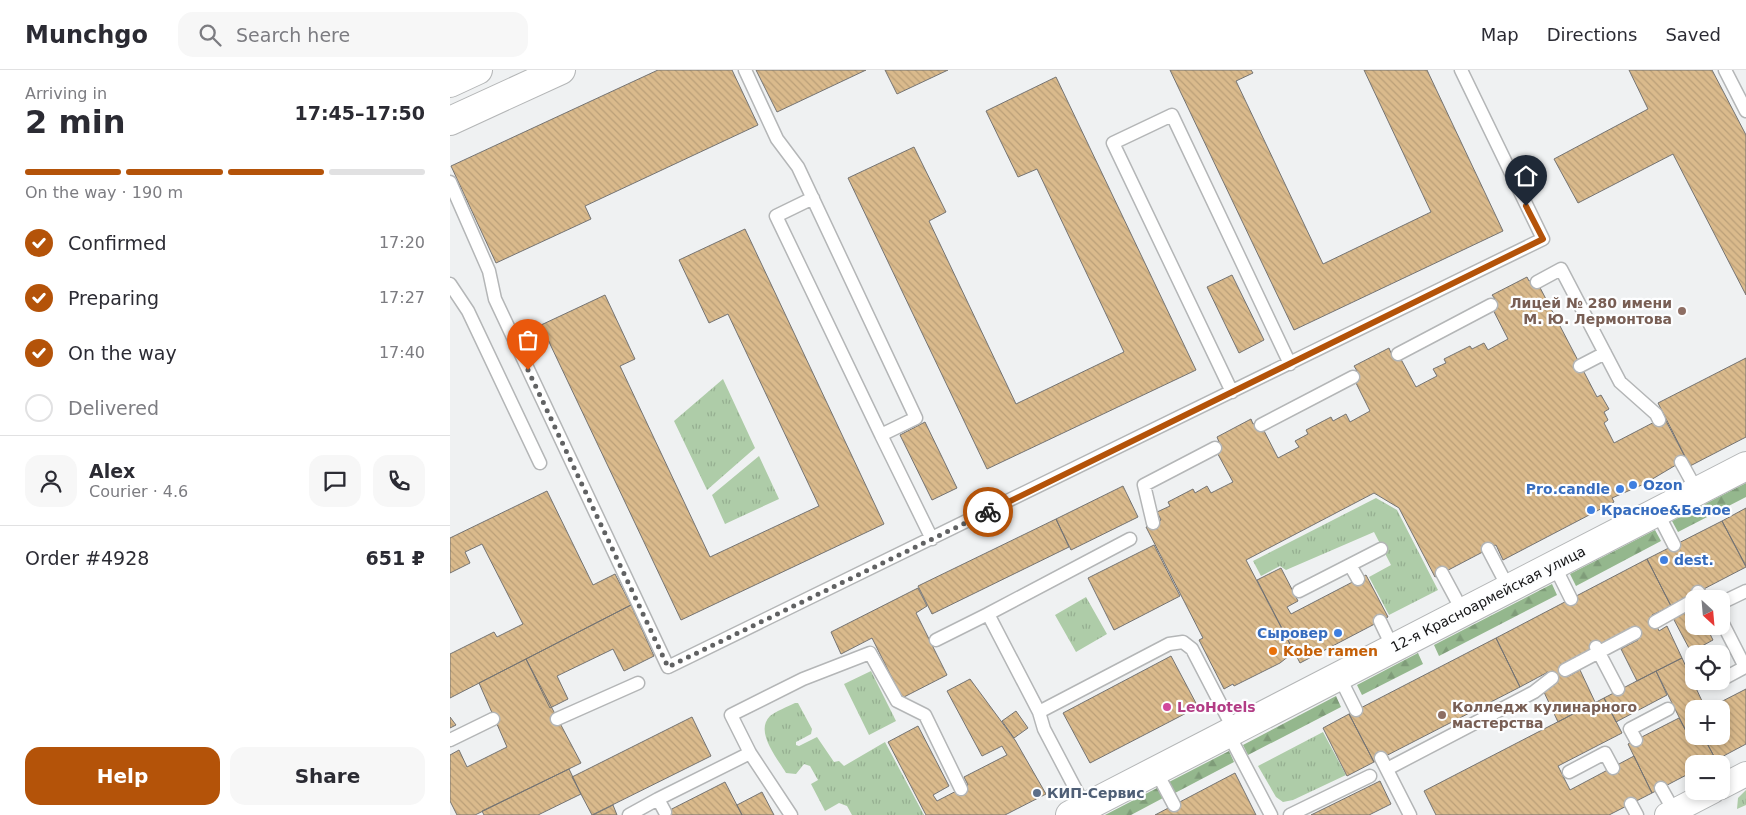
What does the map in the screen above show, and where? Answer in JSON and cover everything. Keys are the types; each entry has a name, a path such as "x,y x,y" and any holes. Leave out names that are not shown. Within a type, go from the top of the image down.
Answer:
{"street":[{"path":"450,83 478,70"},
{"path":"450,120 561,70"},
{"name":"12-я Красноармейская улица","path":"1077,811 1746,466"},
{"path":"1730,782 1746,774"},
{"path":"1670,813 1695,800"}],"lane":[{"path":"745,70 777,139 798,167 916,418 881,435"},
{"path":"450,182 489,271 494,300 668,667 1543,239 1461,70"},
{"path":"1725,70 1746,111"},
{"path":"1232,392 1113,143 1172,115 1290,364"},
{"path":"813,198 776,216 932,539"},
{"path":"1537,282 1561,269 1620,382 1656,414 1659,420"},
{"path":"450,284 468,311 540,463"},
{"path":"1398,354 1491,306"},
{"path":"1580,366 1605,353"},
{"path":"1261,425 1353,377"},
{"path":"1153,523 1144,485 1216,448"},
{"path":"1681,462 1696,492"},
{"path":"1657,512 1674,545"},
{"path":"936,640 1130,539"},
{"path":"1299,591 1381,549"},
{"path":"1488,549 1509,588"},
{"path":"1350,565 1358,580"},
{"path":"1554,565 1572,599"},
{"path":"1442,573 1463,612"},
{"path":"1730,599 1746,591"},
{"path":"1655,622 1685,605"},
{"path":"988,614 1039,712 1044,730 1077,811"},
{"path":"1380,622 1393,648"},
{"path":"1565,670 1598,649 1635,633"},
{"path":"1729,635 1745,667 1730,676"},
{"path":"1039,712 1169,644 1183,642 1192,649 1271,815"},
{"path":"1598,649 1618,689"},
{"path":"792,815 750,754 731,715 803,679 870,653 897,701 925,715 961,789"},
{"path":"1339,676 1356,710"},
{"path":"1410,815 1384,763 1534,692 1552,678"},
{"path":"557,720 638,683"},
{"path":"1636,740 1630,728 1668,709"},
{"path":"450,740 494,719"},
{"path":"629,815 750,754"},
{"path":"1569,772 1605,754 1613,768"},
{"path":"1156,771 1174,805"},
{"path":"1290,815 1370,776"},
{"path":"1662,788 1670,813"},
{"path":"658,799 665,812"}],"green space":[{"path":"723,379 755,448 707,490 674,421"},
{"path":"759,456 779,499 725,524 712,495"},
{"path":"1746,483 1746,497 1678,532 1672,521"},
{"path":"1376,498 1397,510 1438,590 1389,615 1369,577 1391,565 1374,532 1286,570 1280,566 1261,576 1253,561"},
{"path":"1655,530 1661,541 1576,586 1570,574"},
{"path":"1552,584 1557,595 1439,656 1434,645"},
{"path":"1086,597 1107,634 1076,652 1055,615"},
{"path":"1418,653 1423,664 1362,695 1357,685"},
{"path":"871,671 896,721 869,735 844,684"},
{"path":"1336,696 1341,707 1248,755 1243,745"},
{"path":"798,703 812,729 811,734 796,742 796,745 799,746 817,737 834,762 839,761 844,766 885,742 924,815 852,815 847,806 839,803 825,811 811,784 818,780 810,766 804,764 796,774 786,773 773,753 766,737 766,722 770,716"},
{"path":"1323,732 1346,775 1293,800 1283,802 1276,797 1258,766"},
{"path":"1229,751 1234,762 1175,793 1169,782"},
{"path":"1157,788 1163,798 1131,815 1105,815"},
{"path":"1746,790 1746,805 1737,809 1738,798"}],"building":[{"path":"658,70 732,70 758,125 585,206 591,219 496,263 451,166"},
{"path":"756,70 866,70 777,112"},
{"path":"885,70 948,70 897,94"},
{"path":"1170,70 1251,70 1253,73 1236,81 1323,264 1431,212 1364,70 1427,70 1503,231 1294,330"},
{"path":"1629,70 1712,70 1746,135 1746,295 1673,154 1578,203 1554,159 1648,109"},
{"path":"1056,77 1196,370 987,469 848,178 914,147 946,212 929,221 1016,404 1124,352 1037,169 1018,177 986,111"},
{"path":"745,229 884,524 681,620 541,325 605,295 635,359 620,366 710,557 819,506 728,314 709,323 679,260"},
{"path":"1232,275 1264,340 1239,353 1207,287"},
{"path":"1527,277 1529,281 1535,278 1597,397 1601,395 1609,409 1604,412 1608,420 1604,423 1614,443 1664,417 1686,459 1644,484 1612,498 1614,502 1503,560 1496,545 1435,577 1399,508 1374,493 1246,560 1294,652 1280,663 1224,689 1199,640 1203,638 1146,527 1161,520 1157,512 1170,506 1168,502 1193,489 1195,493 1207,486 1211,493 1233,482 1213,445 1219,442 1217,437 1251,419 1253,424 1259,421 1278,458 1299,447 1295,441 1308,434 1306,430 1331,417 1333,421 1346,414 1350,422 1370,411 1351,373 1357,371 1354,366 1389,348 1391,353 1396,350 1416,387 1437,376 1433,369 1446,363 1444,359 1470,346 1472,349 1484,343 1488,350 1508,339 1489,302 1495,299 1492,295"},
{"path":"1746,358 1746,437 1690,466 1658,403"},
{"path":"925,422 957,488 932,500 900,435"},
{"path":"1123,486 1138,517 1071,550 1056,519"},
{"path":"547,491 593,585 615,574 631,605 450,698 450,654 494,632 497,637 523,624 482,544 465,552 470,563 450,573 450,538"},
{"path":"1746,508 1746,566 1722,521"},
{"path":"1056,519 1069,547 932,614 918,586"},
{"path":"1722,521 1746,567 1702,590 1685,590 1685,599 1671,606 1647,559"},
{"path":"1154,545 1180,596 1114,630 1088,578"},
{"path":"1647,559 1671,606 1652,615 1659,631 1667,626 1682,658 1637,681 1621,649 1638,640 1633,628 1562,664 1569,676 1580,670 1595,702 1558,722 1543,690 1552,678 1548,672 1520,687 1496,638"},
{"path":"1281,568 1298,601 1287,607 1291,614 1366,575 1388,617 1300,663 1257,580"},
{"path":"918,588 927,606 916,613 947,675 902,698 872,638 841,654 831,632"},
{"path":"631,605 654,656 624,671 613,649 557,676 568,699 550,708 526,659"},
{"path":"1685,612 1685,635 1710,635 1713,640 1704,645 1687,645 1673,618"},
{"name":"Колледж кулинарного мастерства","path":"1496,638 1520,687 1374,762 1349,714"},
{"path":"1171,656 1198,707 1090,763 1063,713"},
{"path":"1682,658 1685,664 1685,690 1697,690 1702,700 1685,700 1685,729 1656,671"},
{"path":"526,659 581,763 475,815 457,815 450,801 450,755 459,750 467,767 507,747 479,683"},
{"path":"1656,671 1667,695 1616,722 1604,698"},
{"path":"970,679 1015,740 1046,794 1005,815 926,815 888,742 918,726 949,786 933,795 937,801 968,785 964,777 1007,755 1002,746 982,756 947,691"},
{"path":"1746,689 1746,744 1725,755 1713,755 1708,745 1730,745 1730,700 1725,700"},
{"path":"1604,698 1622,733 1558,766 1570,790 1634,756 1652,793 1609,815 1436,815 1424,791"},
{"path":"1016,711 1028,728 1014,738 1002,721"},
{"path":"1349,714 1374,762 1347,776 1323,728"},
{"path":"450,717 456,725 450,728"},
{"path":"692,717 711,756 592,815 572,777"},
{"path":"1679,718 1685,729 1685,745 1708,745 1713,755 1685,755 1685,776 1652,793 1628,744"},
{"path":"569,769 581,794 538,815 484,815 482,811"},
{"path":"1235,773 1256,815 1155,815"},
{"path":"1380,781 1391,804 1369,815 1311,815"},
{"path":"725,782 742,815 660,815"},
{"path":"762,792 774,815 742,815 737,805"},
{"path":"613,805 617,815 593,815"}],"way so far":[{"path":"528,370 668,667 988,512"}],"place":[{"name":"Лицей № 280 имени М. Ю. Лермонтова","path":"1682,311"},
{"name":"Ozon","path":"1633,485"},
{"name":"Pro.candle","path":"1620,489"},
{"name":"Красное&Белое","path":"1591,510"},
{"name":"dest.","path":"1664,560"},
{"name":"Сыровер","path":"1338,633"},
{"name":"Kobe ramen","path":"1273,651"},
{"name":"LeoHotels","path":"1167,707"},
{"name":"Колледж кулинарного мастерства","path":"1442,715"},
{"name":"КИП-Сервис","path":"1037,793"}],"route":[{"path":"988,512 1543,239 1526,206"}]}
